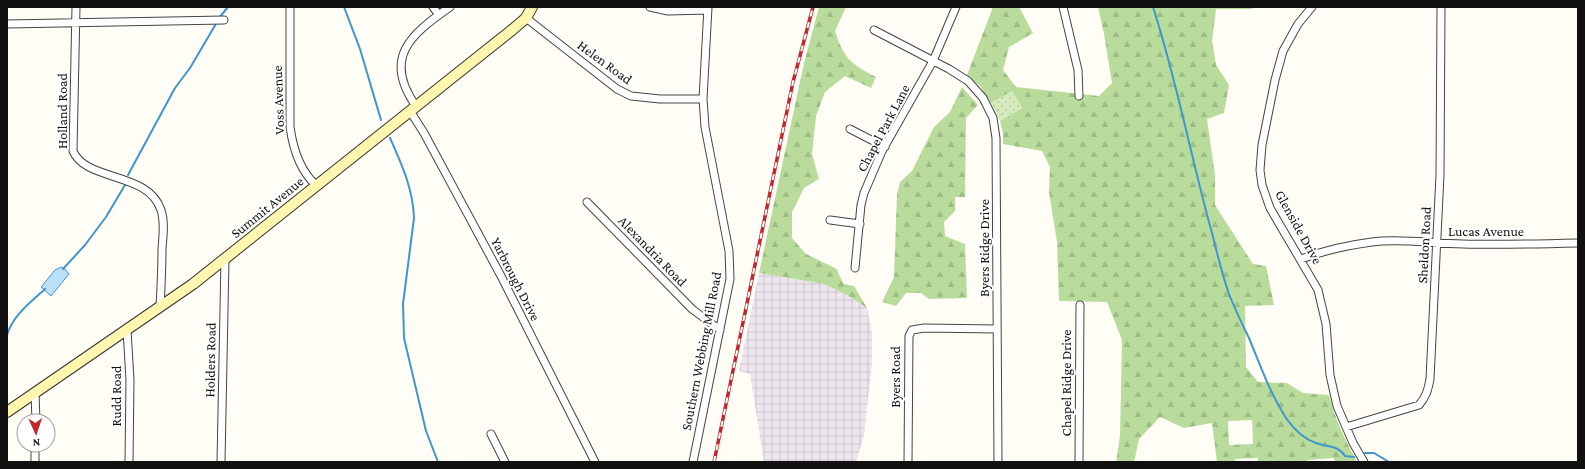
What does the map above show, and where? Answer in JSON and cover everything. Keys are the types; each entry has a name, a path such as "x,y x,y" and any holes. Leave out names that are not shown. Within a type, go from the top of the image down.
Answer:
{"main road":[{"name":"Summit Avenue","path":"7,412 193,284 526,18 532,7"}],"street":[{"name":"Holland Road","path":"76,7 73,151 76,158 85,166 130,181 144,189 155,198 161,209 163,223 160,307"},
{"name":"Voss Avenue","path":"290,7 290,127 292,142 298,158 311,180 316,185"},
{"path":"433,7 439,15"},
{"name":"Yarbrough Drive","path":"450,7 410,39 402,56 401,68 404,87 424,133 501,276 595,462"},
{"path":"650,7 668,11 708,8"},
{"name":"Chapel Park Lane","path":"855,268 864,193 885,147 933,61 956,7"},
{"path":"1063,7 1078,70 1079,96"},
{"name":"Glenside Drive","path":"1312,7 1298,24 1283,51 1268,110 1260,170 1262,185 1270,208 1318,290 1326,324 1330,375 1337,406 1364,462"},
{"name":"Sheldon Road","path":"1346,426 1419,405 1425,397 1430,379 1440,175 1441,7"},
{"name":"Southern Webbing Mill Road","path":"693,462 730,280 729,251 706,127 703,99 708,8"},
{"name":"Helen Road","path":"526,18 617,89 631,96 660,99 703,99"},
{"path":"7,24 224,20"},
{"name":"Byers Ridge Drive","path":"874,30 968,81 983,98 993,118 996,138 998,462"},
{"path":"850,129 885,147"},
{"name":"Alexandria Road","path":"587,202 692,310 720,330"},
{"path":"830,220 860,224"},
{"name":"Lucas Avenue","path":"1301,259 1318,253 1372,242 1389,241 1437,244 1578,243"},
{"name":"Holders Road","path":"221,462 225,259"},
{"name":"Chapel Ridge Drive","path":"1079,462 1080,305"},
{"name":"Byers Road","path":"908,462 909,336 912,330 924,328 997,329"},
{"name":"Rudd Road","path":"127,330 130,367 129,462"},
{"path":"35,393 36,413"},
{"path":"491,434 505,462"}],"shaded area":[{"path":"759,273 824,284 847,295 867,308 872,334 872,363 864,435 856,462 764,462 750,374 739,371"}],"green space":[{"path":"819,7 846,7 835,31 838,40 845,54 854,64 876,77 871,88 845,76 825,92 816,116 812,154 819,179 804,188 792,212 792,238 806,254 837,269 844,284 854,286 867,308 847,295 824,284 759,273 804,63"},
{"path":"993,7 1019,7 1033,33 1009,47 1003,70 1016,87 1099,96 1112,83 1098,7 1253,7 1252,9 1216,9 1212,41 1216,65 1229,85 1224,113 1207,119 1215,175 1215,205 1253,264 1266,266 1274,305 1245,306 1246,367 1258,382 1287,383 1303,393 1329,395 1334,412 1348,446 1357,462 1336,462 1333,458 1307,460 1307,462 1258,462 1258,458 1235,459 1235,462 1217,462 1212,423 1184,428 1160,417 1139,439 1134,462 1116,462 1120,436 1122,340 1107,302 1059,301 1057,242 1049,192 1050,167 1042,151 1003,144 1003,134 1000,121 1022,108 1012,91 991,103 980,86 967,75","holes":["1252,420 1253,444 1229,445 1228,421"]},
{"path":"962,87 978,105 966,118 965,197 955,197 955,211 944,222 945,236 965,244 967,298 929,299 921,293 906,293 896,306 882,302 894,277 897,194 900,182 912,171 934,127 950,112"},
{"path":"1012,91 1022,108 1000,121 991,103"}],"water":[{"path":"61,267 64,268 69,274 51,296 41,287 55,270"}],"waterway":[{"path":"219,18 228,7"},
{"path":"344,7 360,49 381,120"},
{"path":"1153,7 1162,35 1224,279 1231,300 1266,379 1286,418 1299,433 1307,439 1336,448 1345,456 1354,457"},
{"path":"128,175 175,88 190,68 217,22"},
{"path":"390,138 403,168 409,187 412,197 414,218 403,304 404,338 426,431 438,462"},
{"path":"63,269 85,245 106,217 125,185"},
{"path":"7,335 18,315 45,289"},
{"path":"1365,453 1374,453 1389,462"}],"railway":[{"path":"714,462 793,82 813,7"}]}
